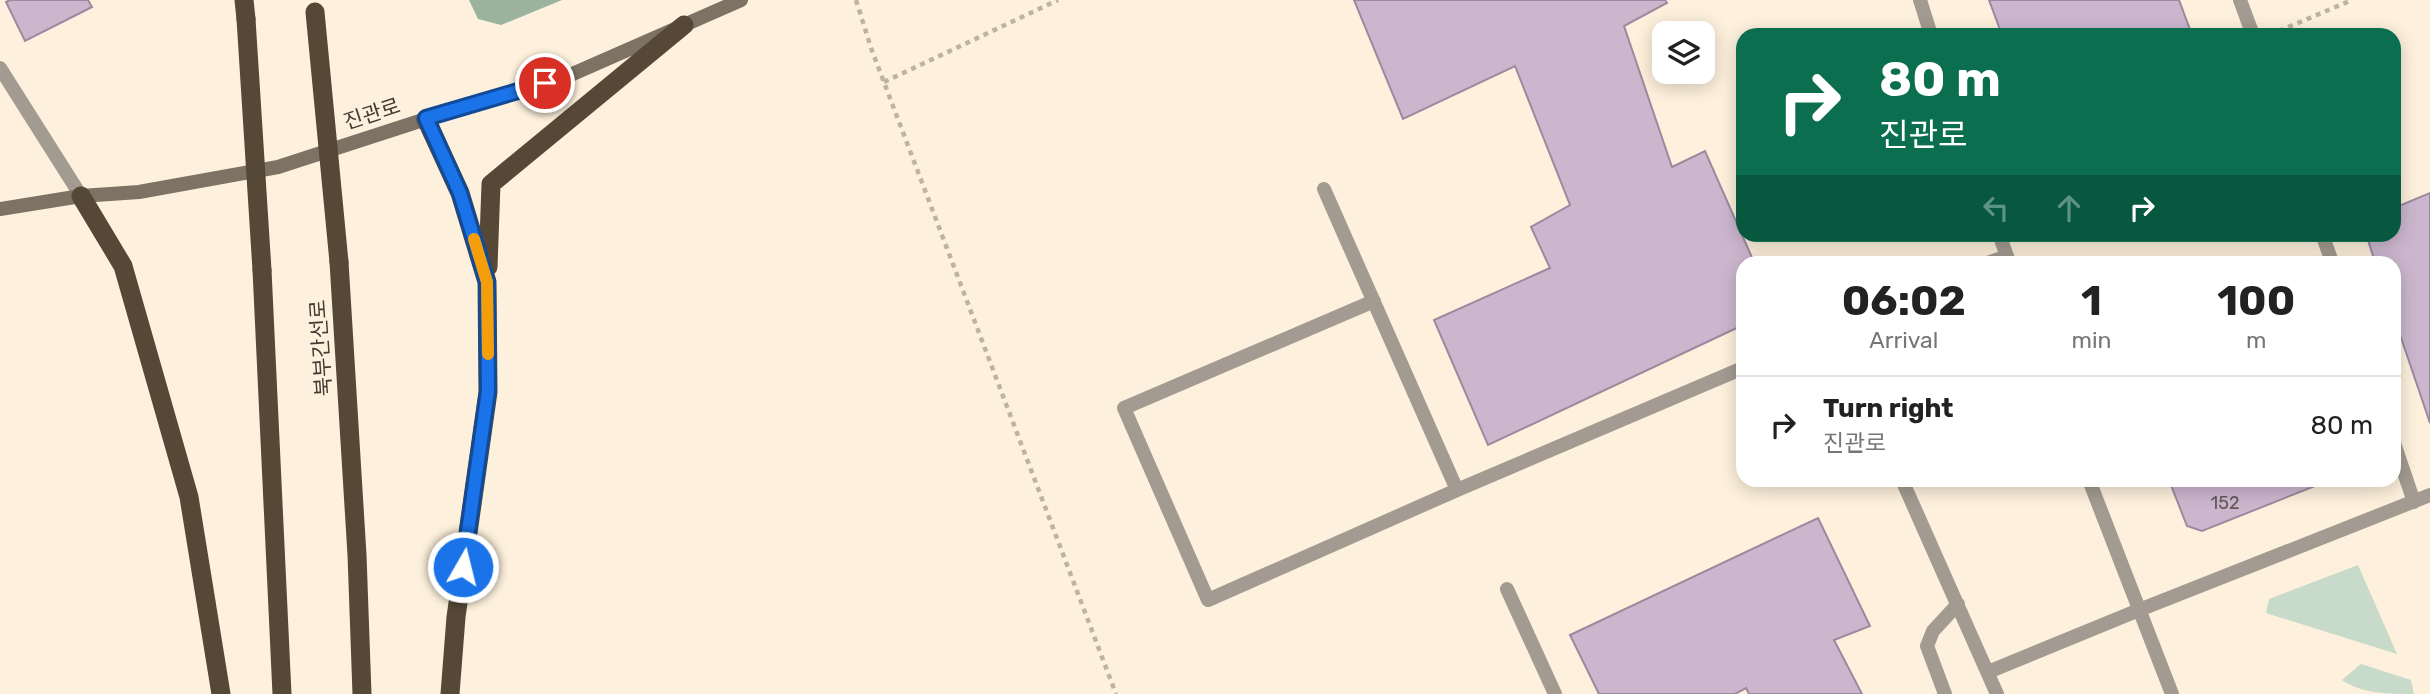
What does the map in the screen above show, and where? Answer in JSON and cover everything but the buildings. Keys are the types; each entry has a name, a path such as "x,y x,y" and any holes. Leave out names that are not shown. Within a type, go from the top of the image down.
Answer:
{"highway":[{"name":"북부간선로","path":"315,6 339,262 357,555 362,694"},
{"path":"245,10 262,270 282,694"},
{"path":"450,694 456,617 488,391 487,282 491,184 684,25"},
{"path":"426,118 460,193 487,282"},
{"path":"81,196 124,266 189,497 221,694"}],"main road":[{"name":"진관로","path":"0,209 81,196 139,192 278,167 426,118 568,76 741,0"}],"street":[{"path":"1920,0 1929,28"},
{"path":"2240,0 2250,28"},
{"path":"0,68 81,196"},
{"path":"1324,189 1457,490"},
{"path":"1374,301 1124,408 1208,600 1736,371"},
{"path":"2401,464 2414,502"},
{"path":"1905,487 1997,694"},
{"path":"2092,487 2172,694"},
{"path":"1988,672 2430,495"},
{"path":"1507,589 1555,694"},
{"path":"1944,694 1927,646 1933,631 1958,604"}],"path":[{"path":"856,0 884,82 1116,694"},
{"path":"884,82 1058,0"},
{"path":"2286,28 2352,0"}],"green space":[{"path":"469,0 562,0 501,25 478,19"},
{"path":"2358,565 2397,654 2266,613 2269,599"},
{"path":"2361,664 2411,680 2414,694 2367,691 2342,680"}],"slow traffic":[{"path":"474,239 487,282 488,354"}],"route":[{"path":"463,567 488,391 487,282 460,193 426,118 545,83"}]}
